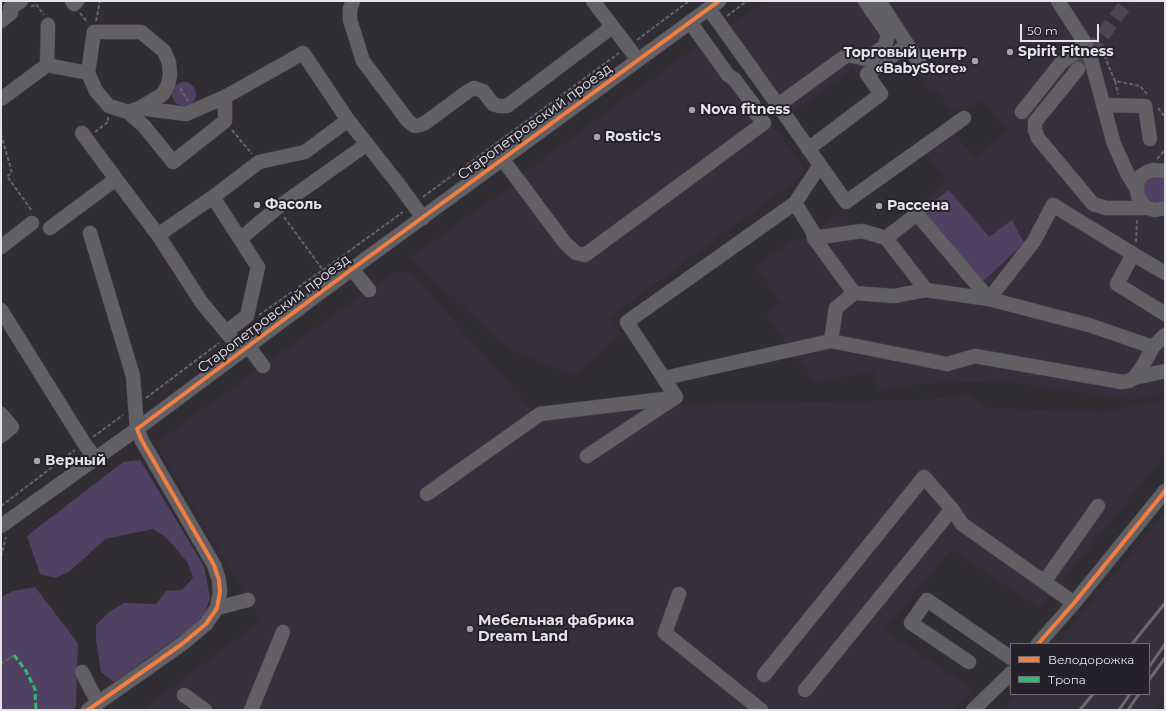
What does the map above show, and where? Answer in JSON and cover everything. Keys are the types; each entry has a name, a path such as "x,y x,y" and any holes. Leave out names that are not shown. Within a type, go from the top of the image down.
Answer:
{"street":[{"path":"353,1 350,9 350,20 363,61 408,121 416,126 425,123 474,88 483,91 493,104 507,106 612,27"},
{"path":"593,1 638,60"},
{"path":"778,105 847,55 866,59 885,46 888,34 865,1"},
{"path":"879,1 922,67"},
{"path":"1058,1 1092,44 1090,56 1118,154 1137,190"},
{"path":"714,4 718,22 846,202 964,118"},
{"name":"Старопетровский проезд","path":"3,531 95,458 137,429 714,4"},
{"path":"503,160 565,243 576,253 586,255 764,123 755,112 753,104 734,79 728,75 690,22"},
{"path":"48,25 48,65"},
{"path":"134,110 163,94 168,85 170,75 169,63 164,51 141,32 94,32 88,73 96,90 108,106 134,110 186,114 226,97 303,53 348,120 367,144 402,182 413,205 423,218"},
{"path":"1022,112 1061,63 1077,51 1092,44"},
{"path":"808,149 881,94 867,74 908,45"},
{"path":"1,100 48,65 88,73"},
{"path":"1078,69 1035,122 1034,130 1038,138 1093,204 1106,208 1164,209"},
{"path":"134,110 144,126 173,162 225,121 226,97"},
{"path":"1103,105 1145,106 1150,139"},
{"path":"158,235 213,197 259,162 305,152 348,120"},
{"path":"84,136 158,235 202,303 228,334 263,366"},
{"path":"240,239 277,208 367,144"},
{"path":"1118,154 1124,161 1133,166 1157,166"},
{"path":"676,397 627,322 795,203 820,165"},
{"path":"1147,208 1138,196 1138,182 1141,176 1157,166"},
{"path":"50,228 91,191 116,179"},
{"path":"213,197 258,267 247,316 228,334"},
{"path":"795,203 813,232 814,238 854,293"},
{"path":"989,299 1034,241 1053,205 1135,249 1165,273"},
{"path":"886,238 917,214 989,299"},
{"path":"1,247 32,218"},
{"path":"814,238 862,231 886,238 926,290"},
{"path":"82,672 93,707 182,644 206,624 217,608 220,592 219,580 214,565 137,429 133,376 90,233"},
{"path":"1135,249 1117,284 1165,314"},
{"path":"352,270 369,290"},
{"path":"832,341 836,308 854,293 894,296 926,290 989,299 1089,325 1153,347"},
{"path":"1,310 84,443 95,458"},
{"path":"1134,378 1153,347 1165,335"},
{"path":"664,378 832,341 946,364 975,356 1122,382 1165,371"},
{"path":"587,456 676,397"},
{"path":"427,494 540,414 676,397"},
{"path":"1,414 12,428 1,436"},
{"path":"764,675 924,477 952,509 962,524 1074,604"},
{"path":"1039,643 1074,604 1165,491"},
{"path":"1044,582 1098,506"},
{"path":"805,690 952,509"},
{"path":"679,594 665,634 761,710"},
{"path":"217,608 248,600"},
{"path":"968,662 911,623 927,600 1010,657"},
{"path":"251,710 283,632"},
{"path":"973,710 1010,674"},
{"path":"184,695 205,710"}],"path":[{"path":"94,32 100,1"},
{"path":"255,318 413,205 689,1"},
{"path":"718,22 747,1"},
{"path":"74,2 94,32"},
{"path":"15,10 36,4 43,13 48,25"},
{"path":"1092,44 1115,81 1120,106"},
{"path":"170,75 195,110"},
{"path":"1115,81 1140,86 1150,98"},
{"path":"1155,104 1165,117"},
{"path":"84,136 108,122 108,106"},
{"path":"225,121 259,162"},
{"path":"1,134 12,173 7,176 32,218"},
{"path":"1157,166 1160,157 1165,150"},
{"path":"277,208 323,270"},
{"path":"1135,249 1137,219"},
{"path":"1,506 135,406 228,334"},
{"path":"1,557 3,531"},
{"path":"1,664 14,655"}],"shaded area":[{"path":"765,1 1165,1 1165,393 1135,400 1014,383 965,382 917,384 878,390 874,372 815,382 765,315 782,303 755,267 795,238 799,243 841,211 855,228 876,234 938,189 946,180 925,152 953,132 975,157 1008,130 983,102 952,112 936,90 932,93 898,42 856,73 853,69 793,112 731,26"},
{"path":"708,38 796,156 802,165 803,175 610,317 621,333 575,376 508,348 409,258 523,178 521,175"},
{"path":"184,82 193,85 196,94 193,103 184,106 175,103 172,94 175,85"},
{"path":"1151,176 1165,177 1165,203 1151,204 1143,194 1144,183"},
{"path":"949,190 989,237 1012,220 1024,243 981,283 921,211"},
{"path":"394,272 412,273 539,418 693,404 920,400 970,395 987,408 1106,412 1165,399 1165,455 1040,608 951,550 884,630 972,689 954,710 142,710 261,620 155,443"},
{"path":"140,460 204,566 210,598 205,613 195,625 114,682 101,672 96,640 96,625 109,612 124,603 156,604 166,591 182,590 193,578 188,563 166,537 153,529 105,539 69,572 55,578 40,574 27,536 123,462"},
{"path":"1165,512 1165,694 1152,710 1003,710 1015,695 1150,695 1150,643 1058,643"},
{"path":"35,587 78,643 76,707 72,710 1,710 1,597 13,591"}],"tunnel":[{"path":"1078,69 1128,1"}],"railway":[{"path":"1133,643 1165,603"},
{"path":"1150,666 1165,644"},
{"path":"1150,679 1165,658"},
{"path":"1080,710 1092,695"},
{"path":"1119,710 1129,695"},
{"path":"1128,710 1138,695"}],"marked path":[{"path":"14,655 26,671 35,689 36,710"}],"cycle path":[{"path":"88,710 182,644 206,624 217,608 220,592 219,580 214,565 142,441 137,429 352,269 719,1"},
{"path":"1039,643 1074,603 1165,491"}],"place":[{"name":"Spirit Fitness","path":"1010,52"},
{"name":"Торговый центр «BabyStore»","path":"975,61"},
{"name":"Nova fitness","path":"692,110"},
{"name":"Rostic's","path":"597,137"},
{"name":"Фасоль","path":"257,205"},
{"name":"Рассена","path":"879,206"},
{"name":"Верный","path":"37,461"},
{"name":"Мебельная фабрика Dream Land","path":"470,629"}]}
